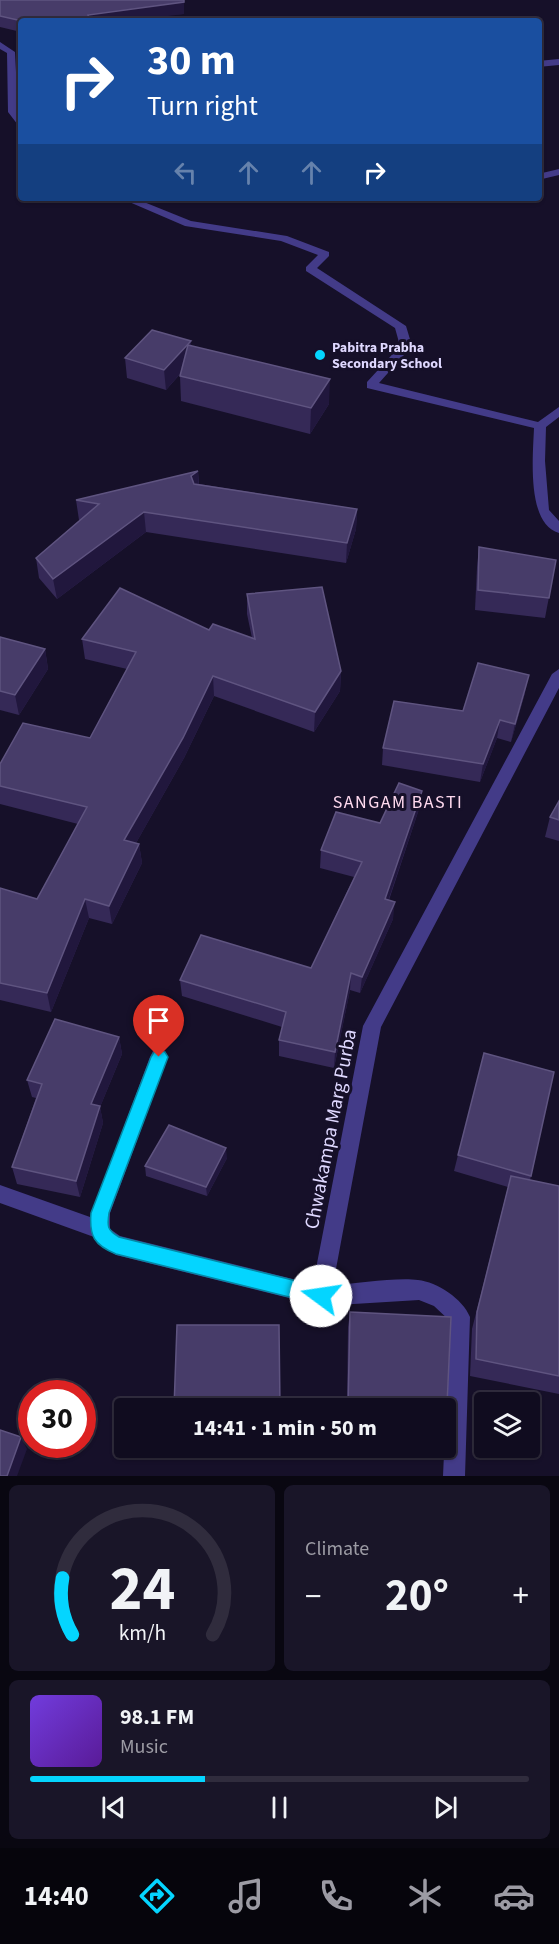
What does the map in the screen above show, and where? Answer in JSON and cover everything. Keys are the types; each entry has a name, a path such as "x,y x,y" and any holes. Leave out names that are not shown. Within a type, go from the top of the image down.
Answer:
{"street":[{"path":"0,45 11,52 14,112 18,118"},
{"path":"542,64 559,62"},
{"path":"542,176 559,172"},
{"path":"132,201 189,224 283,237 325,254 310,270 400,326 406,346 371,385 540,426"},
{"path":"540,426 559,411"},
{"path":"540,426 539,461 543,511 559,529"},
{"name":"Chwakampa Marg Purba","path":"321,1296 372,1026 559,674"},
{"path":"98,1229 100,1213 159,1057"},
{"path":"0,1194 98,1229 104,1238 116,1245 321,1296 419,1290 441,1299 460,1317 454,1476"}],"building":[{"path":"0,0 184,0 184,2 88,15 89,18 18,18 18,20 0,16"},
{"path":"152,330 191,341 164,370 125,358"},
{"path":"188,345 330,379 311,408 180,376"},
{"path":"198,471 191,476 194,484 357,509 347,543 144,512 53,579 36,558 99,504 76,500"},
{"path":"479,547 556,560 549,598 478,590"},
{"path":"322,587 341,671 315,712 213,676 183,738 124,840 139,844 109,906 85,899 47,993 0,983 0,888 37,899 87,807 0,786 0,764 23,723 90,738 136,652 82,639 120,588 209,630 213,624 255,639 247,594"},
{"path":"0,637 45,649 15,695 0,691"},
{"path":"478,663 529,675 515,724 500,720 483,764 383,748 394,701 463,711"},
{"path":"399,783 422,791 385,899 395,902 362,977 351,973 335,1052 279,1040 286,1012 180,980 201,935 311,968 362,862 321,850 336,812 380,823"},
{"path":"559,801 559,820 550,817"},
{"path":"55,1019 119,1037 91,1104 100,1106 76,1181 12,1167 42,1084 27,1080"},
{"path":"484,1053 554,1072 531,1176 458,1155"},
{"path":"169,1125 226,1148 206,1187 145,1166"},
{"path":"511,1176 559,1186 559,1376 476,1359 477,1312"},
{"path":"350,1312 451,1317 447,1398 348,1398"},
{"path":"177,1325 279,1325 280,1398 174,1398"},
{"path":"0,1430 18,1436 18,1445 7,1476 0,1476"}],"place":[{"name":"Pabitra Prabha Secondary School","path":"320,355"}],"district":[{"name":"SANGAM BASTI","path":"398,802"}],"route":[{"path":"159,1057 100,1213 98,1229 104,1238 116,1245 321,1296"}]}
